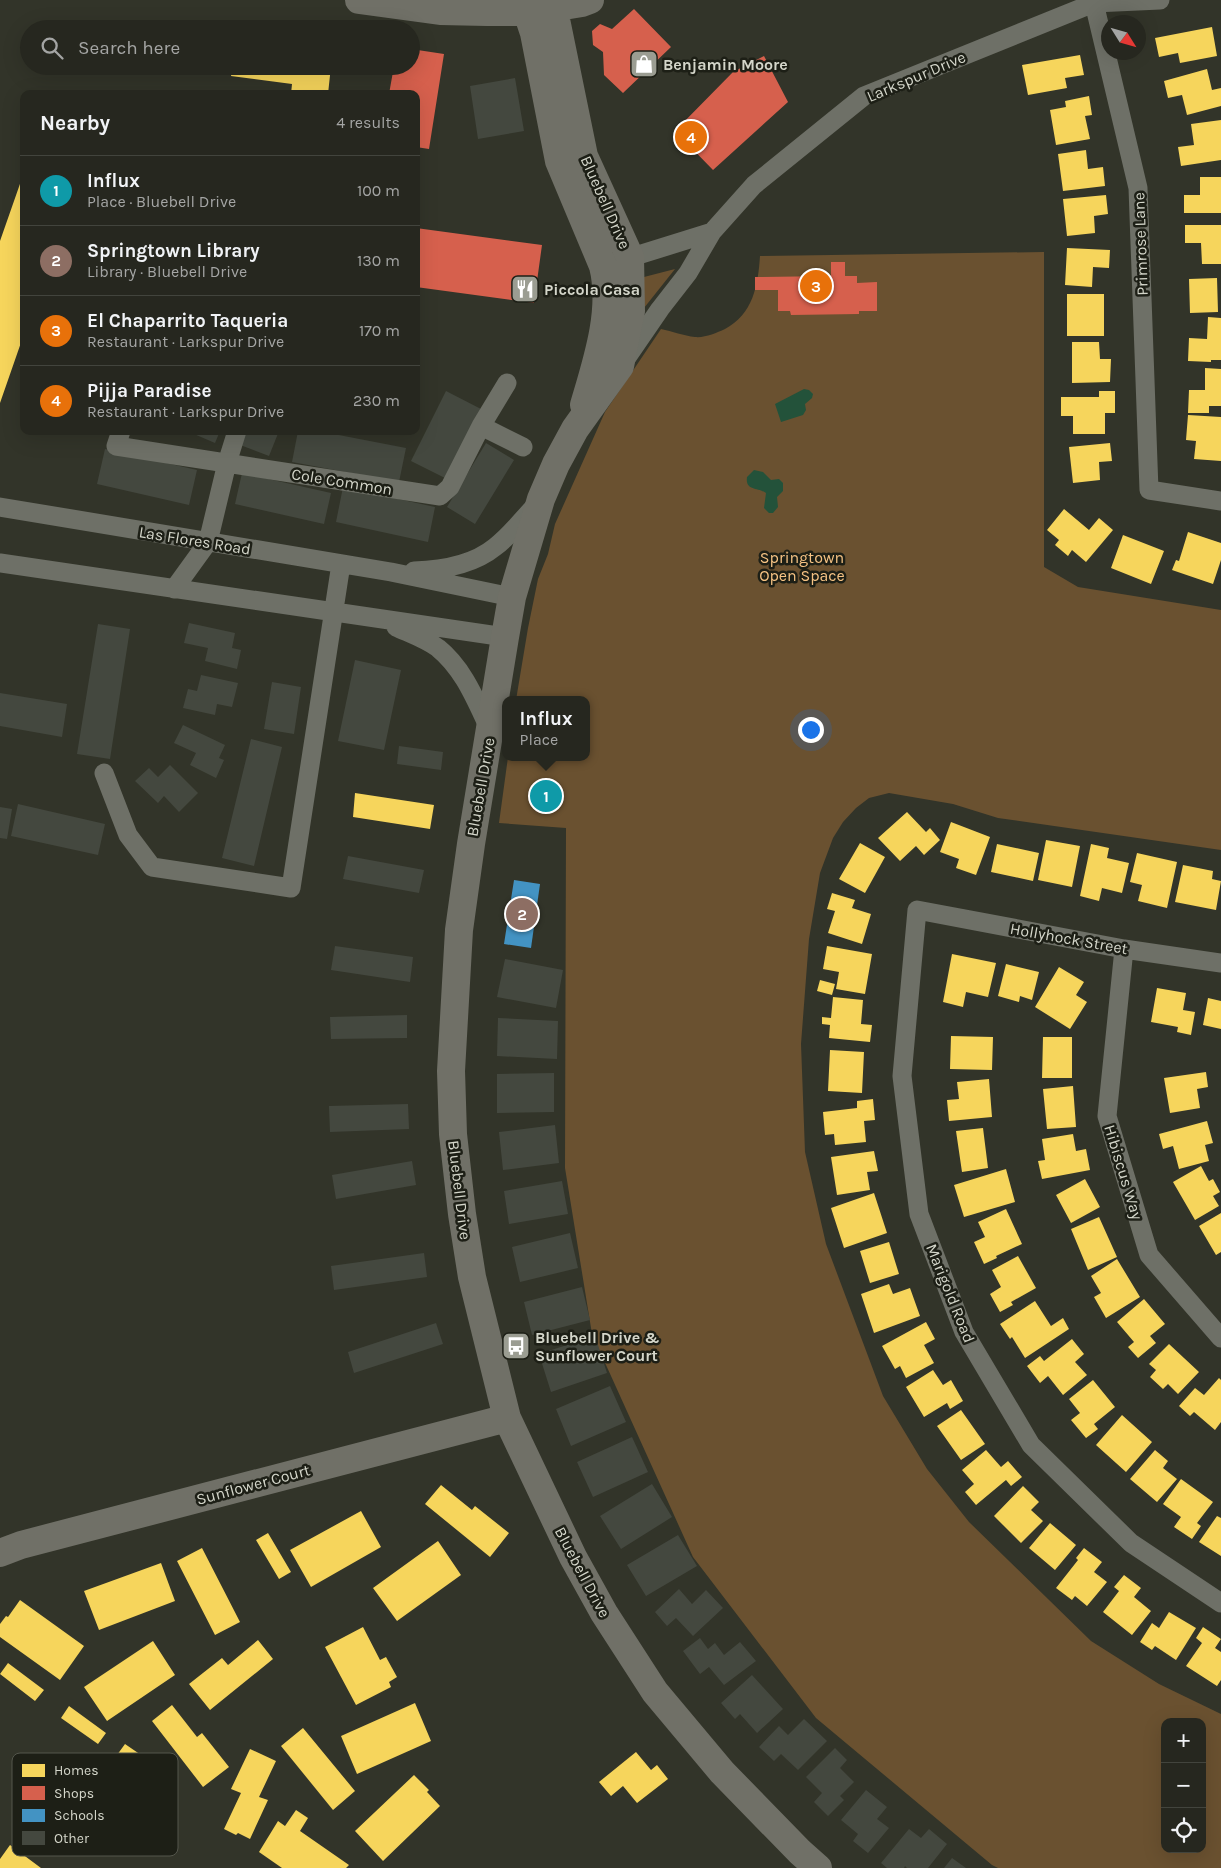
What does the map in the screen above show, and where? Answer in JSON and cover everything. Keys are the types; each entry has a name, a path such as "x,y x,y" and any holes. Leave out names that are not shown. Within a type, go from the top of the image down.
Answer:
{"street":[{"path":"359,0 440,11 590,0"},
{"name":"Larkspur Drive","path":"620,366 688,273 712,232 754,185 864,96 1094,2 1160,0"},
{"name":"Primrose Lane","path":"1094,2 1138,188 1149,490 1221,501"},
{"name":"Bluebell Drive","path":"539,5 584,156 630,257 631,311 620,366 579,423 556,464 541,499 512,598 459,930 451,1071 453,1134 463,1223 472,1277 507,1418 582,1573 604,1613 655,1692 739,1792 818,1868"},
{"name":"Bluebell Drive","path":"539,5 534,33 559,161 603,266 608,284 602,346 579,423"},
{"path":"603,266 712,232"},
{"path":"507,383 481,426 523,447"},
{"name":"Cole Common","path":"119,438 227,463 440,496 450,487 481,426"},
{"path":"174,589 208,542 236,435"},
{"name":"Las Flores Road","path":"391,572 426,571 453,567 473,560 495,548 541,499"},
{"name":"Las Flores Road","path":"0,507 391,572 512,598"},
{"path":"0,563 505,637"},
{"path":"104,773 128,835 152,867 291,888 341,564"},
{"path":"378,619 436,647 450,659 467,684 490,730"},
{"name":"Hollyhock Street","path":"917,910 1124,949 1221,964"},
{"name":"Marigold Road","path":"917,910 902,1076 919,1214 964,1332 1031,1445 1131,1543 1221,1603"},
{"name":"Hibiscus Way","path":"1124,949 1108,1116 1150,1255 1221,1338"},
{"name":"Sunflower Court","path":"0,1552 507,1418"}],"green space":[{"name":"Springtown Open Space","path":"1044,252 1044,567 1078,587 1221,610 1221,850 998,818 953,804 889,793 869,798 843,822 833,838 820,873 809,939 801,1044 805,1152 826,1244 883,1396 927,1469 969,1522 1091,1641 1159,1684 1221,1714 1221,1868 998,1868 992,1865 816,1718 693,1557 592,1334 565,1168 566,828 499,823 507,761 590,761 590,696 517,696 538,579 548,554 555,524 605,412 661,329 703,337 725,329 734,323 748,307 755,288 760,256"},
{"path":"675,269 644,308 644,277"}],"shaded area":[{"path":"804,389 809,390 813,394 812,398 805,404 806,410 803,415 781,422 775,404"},
{"path":"754,470 763,472 771,480 779,479 783,483 783,491 777,497 778,507 773,513 769,513 764,508 766,493 748,485 747,477"}],"building: Homes":[{"path":"1212,27 1217,56 1180,63 1178,53 1159,57 1155,38"},
{"path":"1080,55 1084,75 1065,78 1067,88 1028,95 1022,65"},
{"path":"1207,69 1212,90 1221,88 1221,106 1187,115 1182,95 1168,98 1164,81"},
{"path":"330,75 328,90 291,90 292,84 231,76"},
{"path":"1089,96 1092,115 1085,116 1090,139 1056,145 1050,110 1066,107 1065,101"},
{"path":"1221,120 1221,160 1181,166 1178,147 1194,145 1191,124"},
{"path":"1086,150 1088,169 1103,167 1105,186 1063,191 1058,154"},
{"path":"1200,177 1221,177 1221,213 1184,213 1184,195 1200,195"},
{"path":"20,184 20,346 0,403 0,241"},
{"path":"1106,195 1108,214 1094,216 1095,233 1067,236 1063,199"},
{"path":"1185,225 1221,225 1221,264 1202,264 1201,243 1185,243"},
{"path":"1067,248 1110,250 1109,268 1093,267 1092,287 1065,285"},
{"path":"1217,278 1218,312 1190,313 1189,279"},
{"path":"1067,294 1104,294 1104,336 1067,336"},
{"path":"1208,317 1221,318 1221,360 1211,360 1211,362 1188,361 1189,338 1207,339"},
{"path":"1072,342 1099,342 1100,359 1111,359 1110,382 1072,383"},
{"path":"1205,368 1221,369 1221,406 1209,406 1209,413 1188,413 1189,390 1205,390"},
{"path":"1099,391 1115,391 1115,413 1105,413 1105,434 1073,434 1073,416 1061,416 1061,397 1099,397"},
{"path":"1188,415 1221,417 1221,461 1194,459 1196,441 1186,440"},
{"path":"1110,443 1112,461 1099,462 1100,480 1073,483 1069,447"},
{"path":"1064,509 1089,530 1099,518 1113,530 1086,562 1072,550 1068,556 1055,545 1059,540 1047,530"},
{"path":"1188,532 1221,543 1221,560 1213,584 1172,570 1176,560 1179,561"},
{"path":"1123,535 1164,551 1151,584 1111,568"},
{"path":"355,793 434,805 430,829 353,817"},
{"path":"907,812 926,832 930,828 940,840 924,855 916,846 900,861 878,838"},
{"path":"951,822 990,837 976,875 956,868 959,859 940,852"},
{"path":"1046,840 1080,846 1072,887 1038,880"},
{"path":"860,843 885,857 865,893 839,879"},
{"path":"997,844 1039,853 1033,881 991,872"},
{"path":"1091,844 1109,848 1107,858 1129,863 1122,893 1102,888 1099,901 1080,896"},
{"path":"1137,853 1177,862 1167,908 1138,901 1142,885 1130,882"},
{"path":"1183,865 1213,871 1212,879 1221,881 1216,910 1175,902"},
{"path":"832,893 855,900 852,908 871,914 862,944 828,933 835,911 827,909"},
{"path":"827,946 872,954 865,994 836,989 839,972 823,969"},
{"path":"952,954 996,963 988,997 966,992 963,1007 943,1002"},
{"path":"1006,964 1039,972 1032,1000 1020,996 1019,1002 998,996"},
{"path":"1059,967 1084,982 1076,995 1087,1002 1070,1029 1035,1007"},
{"path":"820,980 835,984 832,995 817,991"},
{"path":"1157,988 1186,993 1183,1010 1195,1012 1191,1035 1177,1032 1178,1027 1151,1022"},
{"path":"833,997 863,1000 861,1024 872,1025 870,1042 829,1038 830,1025 822,1024 822,1017 831,1018"},
{"path":"1208,998 1221,1001 1221,1029 1203,1025"},
{"path":"951,1036 993,1037 992,1070 950,1069"},
{"path":"1043,1037 1072,1037 1072,1078 1042,1078"},
{"path":"830,1050 864,1052 862,1093 828,1091"},
{"path":"1206,1072 1208,1087 1197,1089 1200,1108 1170,1113 1164,1078"},
{"path":"989,1079 992,1117 949,1121 947,1100 959,1099 957,1082"},
{"path":"1073,1086 1076,1127 1047,1129 1043,1089"},
{"path":"873,1099 875,1120 864,1121 866,1142 835,1145 834,1134 825,1135 823,1112 857,1108 857,1101"},
{"path":"1207,1121 1213,1143 1205,1145 1209,1161 1179,1169 1173,1146 1163,1149 1159,1134"},
{"path":"983,1128 988,1168 962,1172 956,1131"},
{"path":"1073,1134 1076,1151 1086,1149 1090,1170 1042,1179 1038,1161 1045,1160 1042,1139"},
{"path":"874,1151 878,1171 867,1172 870,1190 837,1195 831,1157"},
{"path":"1201,1166 1209,1181 1213,1179 1220,1192 1213,1196 1219,1206 1195,1220 1173,1182"},
{"path":"1006,1169 1015,1202 964,1217 954,1185"},
{"path":"1085,1179 1100,1207 1071,1223 1056,1195"},
{"path":"874,1193 887,1233 844,1248 831,1208"},
{"path":"1006,1209 1022,1244 984,1264 974,1242 985,1237 978,1222"},
{"path":"1221,1213 1221,1252 1216,1255 1199,1226"},
{"path":"1099,1217 1117,1257 1088,1270 1071,1229"},
{"path":"889,1242 899,1274 870,1283 860,1251"},
{"path":"1018,1256 1036,1288 1011,1302 1013,1305 1000,1312 990,1294 1001,1287 992,1270"},
{"path":"1117,1259 1140,1297 1106,1318 1094,1297 1101,1293 1091,1276"},
{"path":"889,1284 893,1294 910,1288 920,1316 874,1333 861,1294"},
{"path":"1144,1299 1165,1324 1150,1336 1156,1343 1138,1358 1128,1347 1134,1342 1117,1322"},
{"path":"1035,1301 1051,1326 1063,1318 1069,1329 1025,1358 1012,1337 1010,1339 1000,1324"},
{"path":"926,1322 935,1339 924,1345 934,1363 906,1378 900,1366 895,1369 882,1346"},
{"path":"1072,1339 1084,1354 1075,1362 1087,1375 1063,1395 1048,1376 1040,1383 1027,1366 1040,1356 1044,1361"},
{"path":"1169,1344 1199,1372 1178,1394 1168,1384 1163,1389 1150,1377 1156,1370 1149,1364"},
{"path":"933,1370 943,1385 951,1380 963,1401 950,1409 947,1403 924,1417 906,1387"},
{"path":"1219,1378 1221,1380 1221,1422 1215,1430 1194,1412 1190,1416 1179,1406 1195,1388 1204,1395"},
{"path":"1093,1380 1115,1407 1094,1424 1098,1429 1086,1438 1071,1420 1080,1413 1069,1399"},
{"path":"961,1410 985,1444 961,1460 937,1426"},
{"path":"1122,1415 1152,1442 1126,1472 1096,1445"},
{"path":"986,1450 1001,1467 1008,1461 1022,1477 1011,1486 1006,1480 976,1505 965,1492 974,1484 962,1470"},
{"path":"1155,1450 1168,1461 1163,1468 1177,1479 1157,1502 1130,1479"},
{"path":"1181,1479 1213,1502 1197,1523 1201,1526 1192,1539 1174,1527 1181,1517 1163,1504"},
{"path":"441,1485 472,1510 475,1506 509,1533 490,1557 425,1504"},
{"path":"1023,1486 1039,1502 1031,1510 1043,1521 1021,1543 994,1516"},
{"path":"361,1511 381,1547 311,1587 290,1550"},
{"path":"1217,1516 1221,1518 1221,1556 1199,1542"},
{"path":"1050,1523 1076,1545 1055,1570 1029,1548"},
{"path":"268,1533 291,1572 279,1579 256,1540"},
{"path":"438,1541 461,1575 397,1621 373,1588"},
{"path":"202,1548 240,1622 215,1635 177,1561"},
{"path":"1084,1548 1102,1562 1094,1572 1107,1582 1087,1606 1075,1596 1072,1600 1056,1588 1078,1560 1076,1558"},
{"path":"161,1563 175,1601 99,1630 84,1591"},
{"path":"1124,1575 1141,1588 1134,1597 1151,1611 1132,1635 1103,1612 1119,1591 1114,1587"},
{"path":"20,1600 84,1646 60,1680 0,1637 0,1624 6,1616 8,1617"},
{"path":"1169,1612 1196,1628 1176,1660 1155,1646 1152,1650 1140,1642 1152,1623 1159,1628"},
{"path":"363,1627 380,1660 386,1657 397,1677 389,1682 391,1687 356,1705 325,1647"},
{"path":"1203,1627 1221,1639 1215,1648 1221,1652 1221,1680 1217,1686 1186,1666 1202,1643 1196,1638"},
{"path":"258,1640 273,1659 210,1710 189,1684 222,1658 228,1665"},
{"path":"153,1641 175,1675 107,1721 84,1687"},
{"path":"8,1663 44,1690 35,1701 0,1674"},
{"path":"415,1703 431,1741 357,1774 341,1736"},
{"path":"172,1705 197,1737 202,1733 229,1767 203,1787 152,1721"},
{"path":"69,1706 106,1733 98,1744 61,1718"},
{"path":"303,1728 355,1791 333,1810 281,1746"},
{"path":"125,1744 138,1753 118,1753"},
{"path":"250,1749 276,1761 259,1797 268,1800 250,1839 224,1829 241,1793 231,1789"},
{"path":"636,1752 651,1770 657,1765 668,1779 637,1803 623,1786 611,1796 599,1782"},
{"path":"414,1775 429,1790 427,1792 440,1806 383,1861 355,1831"},
{"path":"296,1810 308,1818 300,1831 349,1865 346,1868 282,1868 259,1852 278,1821 285,1826"},
{"path":"10,1845 12,1846 12,1856 25,1856 41,1868 0,1868 0,1859"}],"building: Shops":[{"path":"634,9 671,47 623,93 604,75 603,52 593,45 592,31 600,24 612,29"},
{"path":"420,50 444,54 429,149 420,148 420,90 390,90 392,75 420,75"},
{"path":"764,56 788,102 713,170 675,131 733,72"},
{"path":"420,229 542,245 534,303 420,288"},
{"path":"831,262 845,262 845,276 857,276 857,283 877,282 877,311 859,311 859,314 791,315 790,311 778,311 778,290 755,290 755,277 831,276"}],"building: Schools":[{"path":"514,880 540,884 531,948 504,944"}],"building: Other":[{"path":"515,78 524,131 478,139 470,86"},
{"path":"446,391 481,409 445,478 411,461"},
{"path":"196,435 218,435 215,443"},
{"path":"238,435 277,435 269,456 235,443"},
{"path":"297,435 339,435 406,448 399,482 292,462"},
{"path":"486,443 514,460 475,524 447,507"},
{"path":"105,449 197,470 189,505 97,484"},
{"path":"242,473 331,493 324,524 235,504"},
{"path":"343,487 435,507 428,542 336,522"},
{"path":"189,623 235,633 232,648 241,650 237,669 205,661 208,648 184,643"},
{"path":"98,624 130,629 110,759 77,754"},
{"path":"355,660 401,670 384,750 338,741"},
{"path":"201,675 238,683 232,707 217,704 215,715 183,708 188,689 197,691"},
{"path":"272,682 301,687 294,734 264,729"},
{"path":"0,693 67,704 62,737 0,726"},
{"path":"183,725 225,745 219,758 224,760 216,778 190,765 196,753 174,743"},
{"path":"251,739 282,747 254,866 222,858"},
{"path":"399,746 443,752 441,770 397,764"},
{"path":"170,765 198,793 179,812 164,796 158,803 135,781 149,768 158,777"},
{"path":"18,804 105,824 98,855 11,836"},
{"path":"0,807 12,809 7,839 0,838"},
{"path":"348,856 424,870 419,893 343,879"},
{"path":"335,946 413,957 410,982 331,970"},
{"path":"505,959 563,970 556,1008 497,997"},
{"path":"407,1015 407,1038 331,1039 330,1017"},
{"path":"498,1018 558,1021 557,1059 497,1056"},
{"path":"554,1073 554,1112 497,1113 497,1074"},
{"path":"408,1104 409,1129 330,1132 329,1106"},
{"path":"555,1125 559,1163 503,1170 499,1132"},
{"path":"412,1161 416,1185 336,1199 332,1175"},
{"path":"562,1181 568,1214 509,1224 504,1191"},
{"path":"570,1233 578,1268 520,1282 512,1247"},
{"path":"424,1253 427,1277 334,1290 331,1266"},
{"path":"582,1287 590,1320 532,1335 524,1302"},
{"path":"436,1323 443,1344 354,1373 348,1352"},
{"path":"595,1336 607,1373 551,1392 539,1354"},
{"path":"610,1386 626,1422 571,1446 556,1409"},
{"path":"632,1437 648,1472 593,1497 577,1462"},
{"path":"652,1484 672,1517 621,1549 600,1516"},
{"path":"678,1535 697,1566 646,1596 627,1565"},
{"path":"679,1589 692,1604 706,1590 723,1608 693,1636 676,1618 667,1626 655,1612"},
{"path":"700,1638 708,1649 715,1643 724,1655 740,1642 756,1661 724,1685 709,1667 700,1674 683,1651"},
{"path":"752,1675 783,1709 757,1733 740,1714 735,1719 721,1703"},
{"path":"804,1719 827,1741 798,1770 781,1754 774,1761 759,1747 779,1726 788,1735"},
{"path":"835,1748 847,1760 840,1768 854,1782 840,1796 844,1800 828,1816 814,1802 822,1793 806,1777"},
{"path":"866,1790 887,1807 877,1819 889,1828 868,1853 853,1841 858,1834 841,1820"},
{"path":"909,1829 921,1838 929,1829 947,1844 928,1868 907,1868 905,1866 904,1868 887,1868 881,1863"},
{"path":"952,1858 966,1868 944,1868"}],"place":[{"name":"Benjamin Moore","path":"644,64"},
{"name":"Pijja Paradise","path":"691,137"},
{"name":"El Chaparrito Taqueria","path":"816,286"},
{"name":"Piccola Casa","path":"525,289"},
{"name":"Influx","path":"546,796"},
{"name":"Springtown Library","path":"522,914"},
{"name":"Bluebell Drive & Sunflower Court","path":"516,1346"}]}
